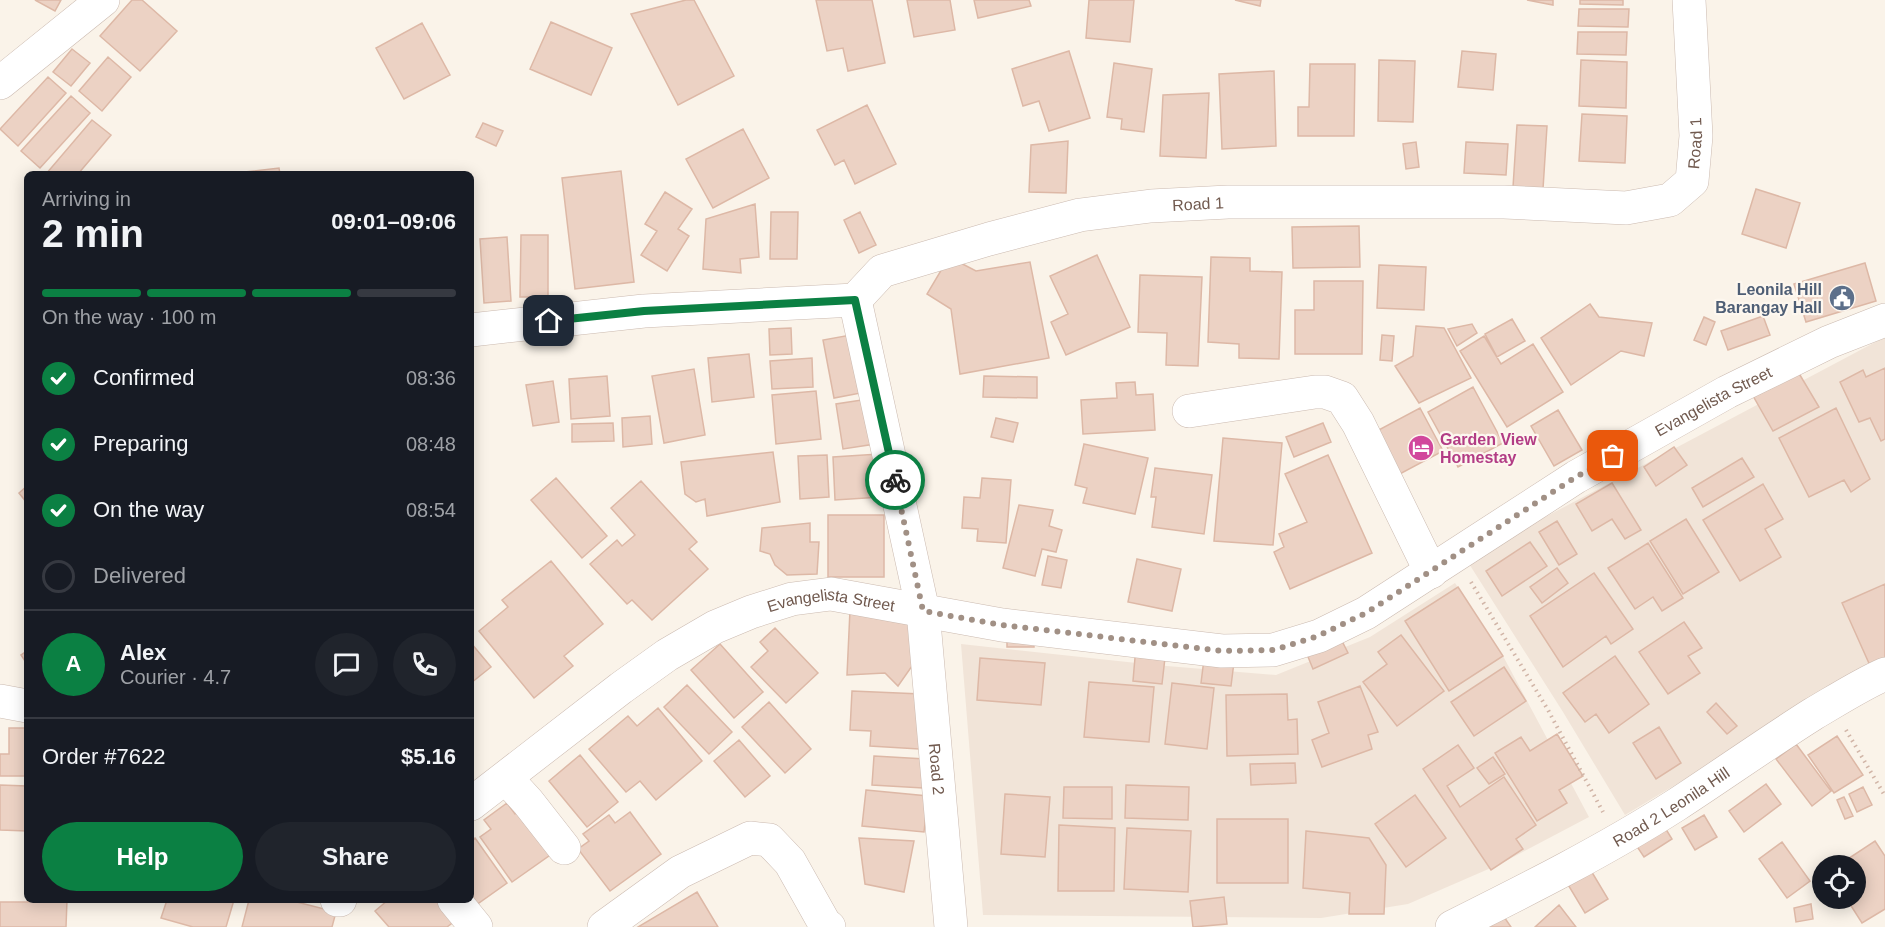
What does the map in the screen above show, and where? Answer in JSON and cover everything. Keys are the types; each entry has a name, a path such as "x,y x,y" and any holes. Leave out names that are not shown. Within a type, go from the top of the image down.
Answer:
{"street":[{"path":"0,82 103,0"},
{"name":"Road 1","path":"855,300 882,271 1080,215 1151,206 1228,202 1504,202 1626,208 1670,200 1692,181 1696,136 1689,0"},
{"path":"474,330 644,311 855,300 923,611"},
{"name":"Evangelista Street","path":"474,802 621,688 668,655 715,627 792,599 831,594 1002,625 1222,651 1274,650 1318,636 1366,613 1576,477 1727,392 1829,342 1885,320"},
{"path":"1189,411 1315,392 1324,392 1342,398 1443,564"},
{"name":"Road 2","path":"923,611 951,927"},
{"name":"Road 2 Leonila Hill","path":"1452,927 1567,870 1618,841 1830,704 1885,674"},
{"path":"0,701 24,705"},
{"path":"506,778 564,848"},
{"path":"603,927 680,872 750,838 769,840 790,862 826,926 830,927"},
{"path":"456,903 476,927"}],"path":[{"path":"1443,564 1548,710 1618,841"},
{"path":"1830,704 1885,796"}],"shaded area":[{"path":"1885,337 1885,664 1857,676 1625,815 1466,559"},
{"path":"1455,583 1503,656 1589,817 1500,864 1408,904 1321,918 983,915 961,644 1155,665 1276,675 1370,637"}],"building":[{"path":"35,0 61,0 55,11"},
{"path":"132,0 142,0 177,31 140,71 100,36"},
{"path":"694,0 734,76 678,105 631,14"},
{"path":"816,0 872,0 885,63 848,71 843,48 827,51"},
{"path":"907,0 950,0 955,30 914,37"},
{"path":"974,0 1029,0 1031,6 978,18"},
{"path":"1089,0 1134,0 1130,42 1086,38"},
{"path":"1235,0 1261,0 1260,6"},
{"path":"1527,0 1553,0 1553,5"},
{"path":"1580,0 1623,0 1623,5 1580,4"},
{"path":"1579,9 1629,9 1628,27 1578,26"},
{"path":"551,22 612,48 591,95 530,69"},
{"path":"422,23 450,75 404,99 376,48"},
{"path":"1578,32 1627,32 1626,55 1577,54"},
{"path":"72,49 90,63 71,86 53,72"},
{"path":"1069,51 1090,118 1049,131 1039,101 1023,106 1012,69"},
{"path":"1462,51 1496,54 1493,90 1458,87"},
{"path":"108,57 131,77 102,111 79,91"},
{"path":"1379,60 1415,61 1413,122 1378,121"},
{"path":"1581,60 1627,62 1626,108 1579,106"},
{"path":"1114,63 1152,69 1144,132 1121,129 1122,119 1107,117"},
{"path":"1310,64 1355,64 1354,136 1298,136 1298,107 1309,107"},
{"path":"1274,71 1276,146 1222,149 1219,74"},
{"path":"48,77 66,93 18,146 0,129"},
{"path":"1209,93 1206,158 1160,156 1163,95"},
{"path":"71,96 90,113 40,168 21,151"},
{"path":"867,105 896,164 855,184 844,160 835,165 817,130"},
{"path":"1582,114 1627,116 1625,163 1579,161"},
{"path":"92,120 111,135 81,171 49,171"},
{"path":"483,123 503,131 496,146 476,137"},
{"path":"1517,125 1547,126 1543,189 1513,187"},
{"path":"743,129 769,178 713,208 686,159"},
{"path":"1068,141 1066,193 1029,192 1031,145"},
{"path":"1416,142 1419,167 1406,169 1403,144"},
{"path":"1466,142 1508,144 1506,175 1464,173"},
{"path":"279,168 280,171 253,171"},
{"path":"621,171 634,282 575,289 562,178"},
{"path":"1756,189 1800,203 1786,248 1742,234"},
{"path":"665,192 692,209 678,229 689,236 667,271 641,255 657,231 645,224"},
{"path":"755,204 759,257 740,259 741,273 703,269 706,219"},
{"path":"771,212 798,212 797,259 770,259"},
{"path":"860,212 876,245 859,253 844,220"},
{"path":"1359,226 1360,267 1293,268 1292,227"},
{"path":"521,235 548,235 548,297 520,297"},
{"path":"507,237 511,301 484,303 480,239"},
{"path":"1097,255 1130,327 1066,355 1051,322 1068,314 1050,276"},
{"path":"949,257 976,271 1030,262 1049,358 960,374 951,309 927,294"},
{"path":"1211,257 1250,258 1250,271 1282,272 1279,359 1239,358 1239,344 1208,342"},
{"path":"1865,263 1876,301 1806,322 1794,284"},
{"path":"1379,265 1426,267 1424,310 1377,308"},
{"path":"1140,275 1202,277 1198,366 1166,365 1167,333 1138,332"},
{"path":"1314,281 1363,281 1362,354 1295,354 1295,310 1314,310"},
{"path":"1590,304 1599,317 1652,323 1644,356 1621,351 1571,385 1541,338"},
{"path":"1763,316 1770,335 1728,350 1721,331"},
{"path":"1704,317 1715,322 1706,345 1694,340"},
{"path":"1512,319 1525,341 1497,357 1485,334"},
{"path":"1472,324 1477,333 1457,346 1448,329"},
{"path":"1416,326 1444,328 1471,378 1419,403 1395,366 1413,356"},
{"path":"791,328 792,354 770,355 769,329"},
{"path":"856,334 866,392 834,398 823,340"},
{"path":"1382,335 1394,336 1392,361 1380,360"},
{"path":"1484,336 1501,364 1533,344 1563,392 1507,427 1460,351"},
{"path":"749,354 754,397 712,402 708,358"},
{"path":"812,358 813,387 772,389 770,361"},
{"path":"1794,365 1819,407 1773,431 1748,387"},
{"path":"1885,368 1885,439 1881,441 1870,418 1859,422 1840,382 1863,370 1866,377"},
{"path":"694,369 705,435 664,443 652,376"},
{"path":"607,376 610,416 571,419 569,379"},
{"path":"984,376 1037,377 1037,398 983,397"},
{"path":"553,381 559,422 533,426 526,385"},
{"path":"1135,382 1136,395 1153,394 1155,430 1083,434 1081,400 1117,398 1116,383"},
{"path":"1473,387 1503,443 1458,467 1428,412"},
{"path":"816,391 821,439 776,444 772,395"},
{"path":"868,399 875,444 843,449 836,404"},
{"path":"1420,408 1443,451 1396,476 1373,433"},
{"path":"1836,408 1870,479 1851,492 1844,480 1809,497 1779,438"},
{"path":"1558,410 1582,450 1554,466 1531,426"},
{"path":"650,416 652,444 623,447 622,418"},
{"path":"996,418 1018,423 1013,442 991,437"},
{"path":"613,423 614,441 572,442 572,424"},
{"path":"1323,423 1331,442 1294,457 1286,437"},
{"path":"1223,438 1282,443 1273,545 1214,541"},
{"path":"1084,444 1148,458 1135,514 1083,503 1087,488 1075,485"},
{"path":"1674,447 1687,465 1656,486 1644,467"},
{"path":"773,452 780,502 707,516 705,499 696,502 685,494 681,462"},
{"path":"879,454 881,497 835,500 833,457"},
{"path":"827,455 829,497 800,499 798,456"},
{"path":"1328,455 1372,553 1290,589 1274,552 1284,547 1279,534 1307,522 1285,474"},
{"path":"1742,458 1754,477 1703,507 1692,488"},
{"path":"1155,468 1212,475 1204,534 1152,527 1156,497 1151,497"},
{"path":"556,478 607,536 582,558 531,500"},
{"path":"982,478 1011,480 1006,543 977,541 978,529 962,528 964,497 980,498"},
{"path":"641,481 697,542 689,549 708,569 652,620 632,600 627,604 590,564 617,540 622,546 635,535 611,508"},
{"path":"1612,483 1641,530 1625,539 1612,519 1592,531 1576,504"},
{"path":"1763,484 1783,519 1765,529 1781,557 1740,581 1703,520"},
{"path":"24,489 24,499 19,493"},
{"path":"1019,505 1053,510 1049,526 1062,530 1056,552 1042,549 1035,576 1003,568"},
{"path":"828,515 884,515 884,577 828,577"},
{"path":"1686,519 1719,572 1683,594 1650,541"},
{"path":"1557,521 1577,554 1559,565 1539,532"},
{"path":"810,523 810,542 819,542 817,574 787,575 775,565 770,554 760,551 762,528"},
{"path":"1530,542 1547,566 1502,596 1486,571"},
{"path":"1648,543 1683,598 1662,611 1653,597 1635,609 1608,568"},
{"path":"1048,556 1067,560 1061,588 1042,585"},
{"path":"1137,559 1181,569 1172,611 1128,602"},
{"path":"551,561 603,624 564,656 573,666 534,698 479,631 508,607 502,600"},
{"path":"1557,568 1568,583 1542,603 1530,587"},
{"path":"1594,573 1633,629 1611,644 1606,636 1563,667 1530,616"},
{"path":"1885,584 1885,664 1872,670 1842,603"},
{"path":"1458,587 1503,656 1449,691 1405,621"},
{"path":"850,610 896,614 919,634 924,649 898,686 885,673 847,675"},
{"path":"1684,622 1702,648 1688,656 1700,673 1668,694 1639,652"},
{"path":"775,628 818,673 786,703 751,667 768,651 760,642"},
{"path":"1401,635 1444,691 1397,726 1363,682 1387,664 1378,652"},
{"path":"1007,636 1034,636 1034,647 1007,647"},
{"path":"1340,637 1348,653 1313,669 1306,652"},
{"path":"720,644 763,692 734,718 691,670"},
{"path":"1136,646 1166,649 1162,684 1133,681"},
{"path":"474,647 491,667 474,681"},
{"path":"1205,651 1235,654 1231,686 1201,683"},
{"path":"1615,656 1649,704 1609,733 1596,714 1585,722 1563,693"},
{"path":"980,658 1045,663 1041,705 977,700"},
{"path":"1504,667 1526,701 1474,736 1451,702"},
{"path":"1089,682 1154,687 1149,742 1084,737"},
{"path":"1172,683 1214,688 1207,749 1165,744"},
{"path":"687,685 732,732 709,754 664,707"},
{"path":"1360,686 1378,732 1368,735 1372,749 1322,767 1312,740 1329,733 1318,702"},
{"path":"852,691 921,694 919,749 870,746 871,731 850,730"},
{"path":"1287,694 1288,720 1297,719 1298,754 1227,756 1226,695"},
{"path":"769,702 811,749 785,773 742,727"},
{"path":"1716,703 1737,726 1727,734 1707,712"},
{"path":"658,708 702,761 656,800 640,781 626,792 589,749 628,716 637,726"},
{"path":"1659,727 1681,763 1656,779 1633,743"},
{"path":"9,728 24,728 24,776 0,776 0,754 9,754"},
{"path":"1557,734 1583,776 1559,790 1567,803 1537,821 1495,753 1521,737 1530,751"},
{"path":"1837,736 1863,775 1834,793 1808,755"},
{"path":"739,740 770,776 745,797 714,761"},
{"path":"1796,744 1831,791 1812,806 1776,759"},
{"path":"1458,745 1474,768 1447,786 1460,807 1504,777 1536,825 1516,839 1523,849 1491,870 1423,769"},
{"path":"580,755 618,802 587,827 549,781"},
{"path":"874,756 925,759 923,788 872,785"},
{"path":"1493,757 1505,774 1489,784 1477,768"},
{"path":"1295,763 1296,783 1251,785 1250,764"},
{"path":"1766,784 1781,804 1744,832 1729,811"},
{"path":"0,785 24,786 24,831 0,830"},
{"path":"1126,785 1189,787 1188,820 1125,818"},
{"path":"1064,787 1112,787 1112,819 1063,818"},
{"path":"1863,787 1872,805 1857,812 1849,794"},
{"path":"866,790 928,796 924,832 862,826"},
{"path":"1005,794 1050,797 1045,857 1001,854"},
{"path":"1415,795 1446,838 1406,867 1375,824"},
{"path":"1844,797 1853,816 1845,819 1837,800"},
{"path":"507,803 515,814 521,809 553,853 512,882 480,837 491,829 484,820"},
{"path":"630,812 661,854 610,891 578,849 589,841 583,834 609,815 615,823"},
{"path":"1704,815 1717,837 1695,850 1682,828"},
{"path":"1659,818 1672,839 1644,857 1630,836"},
{"path":"1217,819 1288,819 1288,883 1217,883"},
{"path":"1059,825 1115,828 1114,891 1058,891"},
{"path":"1127,828 1191,831 1188,892 1124,889"},
{"path":"1306,831 1369,838 1386,865 1384,914 1349,914 1350,893 1303,888"},
{"path":"859,838 914,841 904,892 865,884"},
{"path":"474,839 507,883 469,910 470,903 474,903"},
{"path":"1875,841 1885,856 1885,909 1862,923 1853,909 1866,909 1866,855 1854,855"},
{"path":"1782,842 1810,881 1787,898 1759,859"},
{"path":"1590,869 1608,899 1585,913 1567,883"},
{"path":"697,892 718,927 638,927"},
{"path":"1224,897 1227,924 1193,927 1190,901"},
{"path":"0,902 67,903 66,927 0,927"},
{"path":"166,903 233,903 226,927 193,927 161,918"},
{"path":"248,903 301,903 336,912 332,927 242,927"},
{"path":"384,903 440,903 455,921 447,927 389,927 375,911"},
{"path":"1811,904 1813,919 1796,922 1794,908"},
{"path":"1559,905 1576,927 1535,927"},
{"path":"1502,914 1511,927 1484,927"}],"way so far":[{"path":"895,480 923,611 1002,625 1222,651 1274,650 1318,636 1366,613 1576,477 1613,456"}],"place":[{"name":"Leonila Hill Barangay Hall","path":"1842,298"},
{"name":"Garden View Homestay","path":"1421,448"}],"route":[{"path":"549,321 644,311 855,300 895,480"}]}
